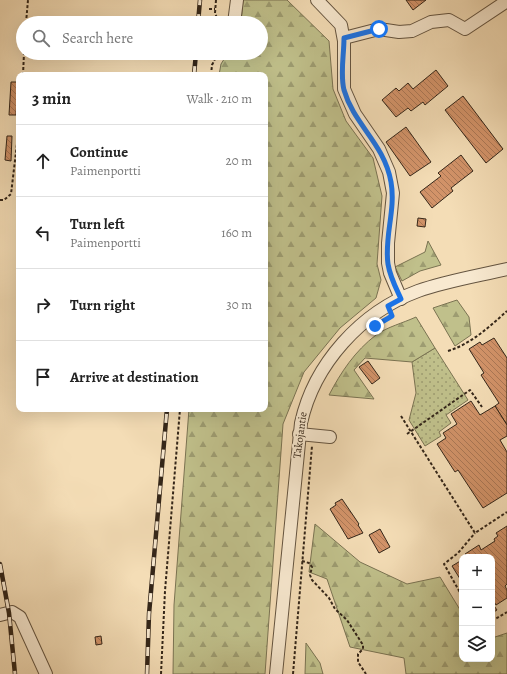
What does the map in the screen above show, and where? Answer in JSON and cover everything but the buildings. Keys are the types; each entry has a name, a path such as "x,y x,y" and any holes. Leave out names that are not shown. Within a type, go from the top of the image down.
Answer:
{"street":[{"path":"231,16 237,0"},
{"path":"344,38 379,29 399,32 412,31 431,22 449,20 465,29 507,1"},
{"path":"324,3 341,25 344,38 344,89 355,114 379,149 389,172 393,193 388,243 388,263 390,273 401,299"},
{"name":"Takojantie","path":"276,674 299,434 304,406 320,371 335,352 355,331 380,311 401,299 444,284 507,269"},
{"path":"299,434 330,437"},
{"path":"0,615 12,612 20,617 46,674"}],"path":[{"path":"27,16 28,0"},
{"path":"216,0 215,9 217,16"},
{"path":"209,9 215,9"},
{"path":"23,72 24,60"},
{"path":"211,72 214,60"},
{"path":"0,200 4,200 11,194 16,152"},
{"path":"448,351 463,346 492,325 507,311"},
{"path":"407,434 470,390 482,407"},
{"path":"162,674 165,591 180,412"},
{"path":"401,416 475,533"},
{"path":"293,674 313,436"},
{"path":"459,591 444,564 458,553 475,533 507,512"},
{"path":"302,561 309,563 312,567 310,575 312,580 329,598 335,609 347,620 363,646 358,654 358,662 366,674"},
{"path":"495,619 507,612"}],"green space":[{"path":"243,0 287,0 329,41 333,89 346,121 373,158 382,196 377,264 381,280 376,298 340,328 304,372 283,424 265,674 173,674 174,605 189,412 268,412 268,72 220,72 224,60 268,60 268,16 242,16"},
{"path":"428,241 441,265 420,271 402,281 395,267 425,252"},
{"path":"457,300 469,317 471,335 455,346 433,308"},
{"path":"416,317 435,348 412,362 365,358 354,370 374,399 329,395 349,362 368,341 385,330"},
{"path":"435,348 468,400 446,415 451,423 439,432 441,436 425,446 409,420 416,393 412,362"},
{"path":"315,524 360,562 407,584 440,577 459,608 459,662 495,662 495,637 507,633 507,674 406,674 404,658 350,647 327,579 309,572"},
{"path":"306,643 320,663 323,674 305,674"}],"railway":[{"path":"199,16 200,0"},
{"path":"194,72 195,60"},
{"path":"147,674 149,614 167,412"},
{"path":"0,564 9,613 15,674"}],"route":[{"path":"375,326 392,316 388,306 401,299 390,273 388,263 388,243 393,193 389,172 385,161 379,149 348,102 344,89 343,63 344,38 379,29"}]}
